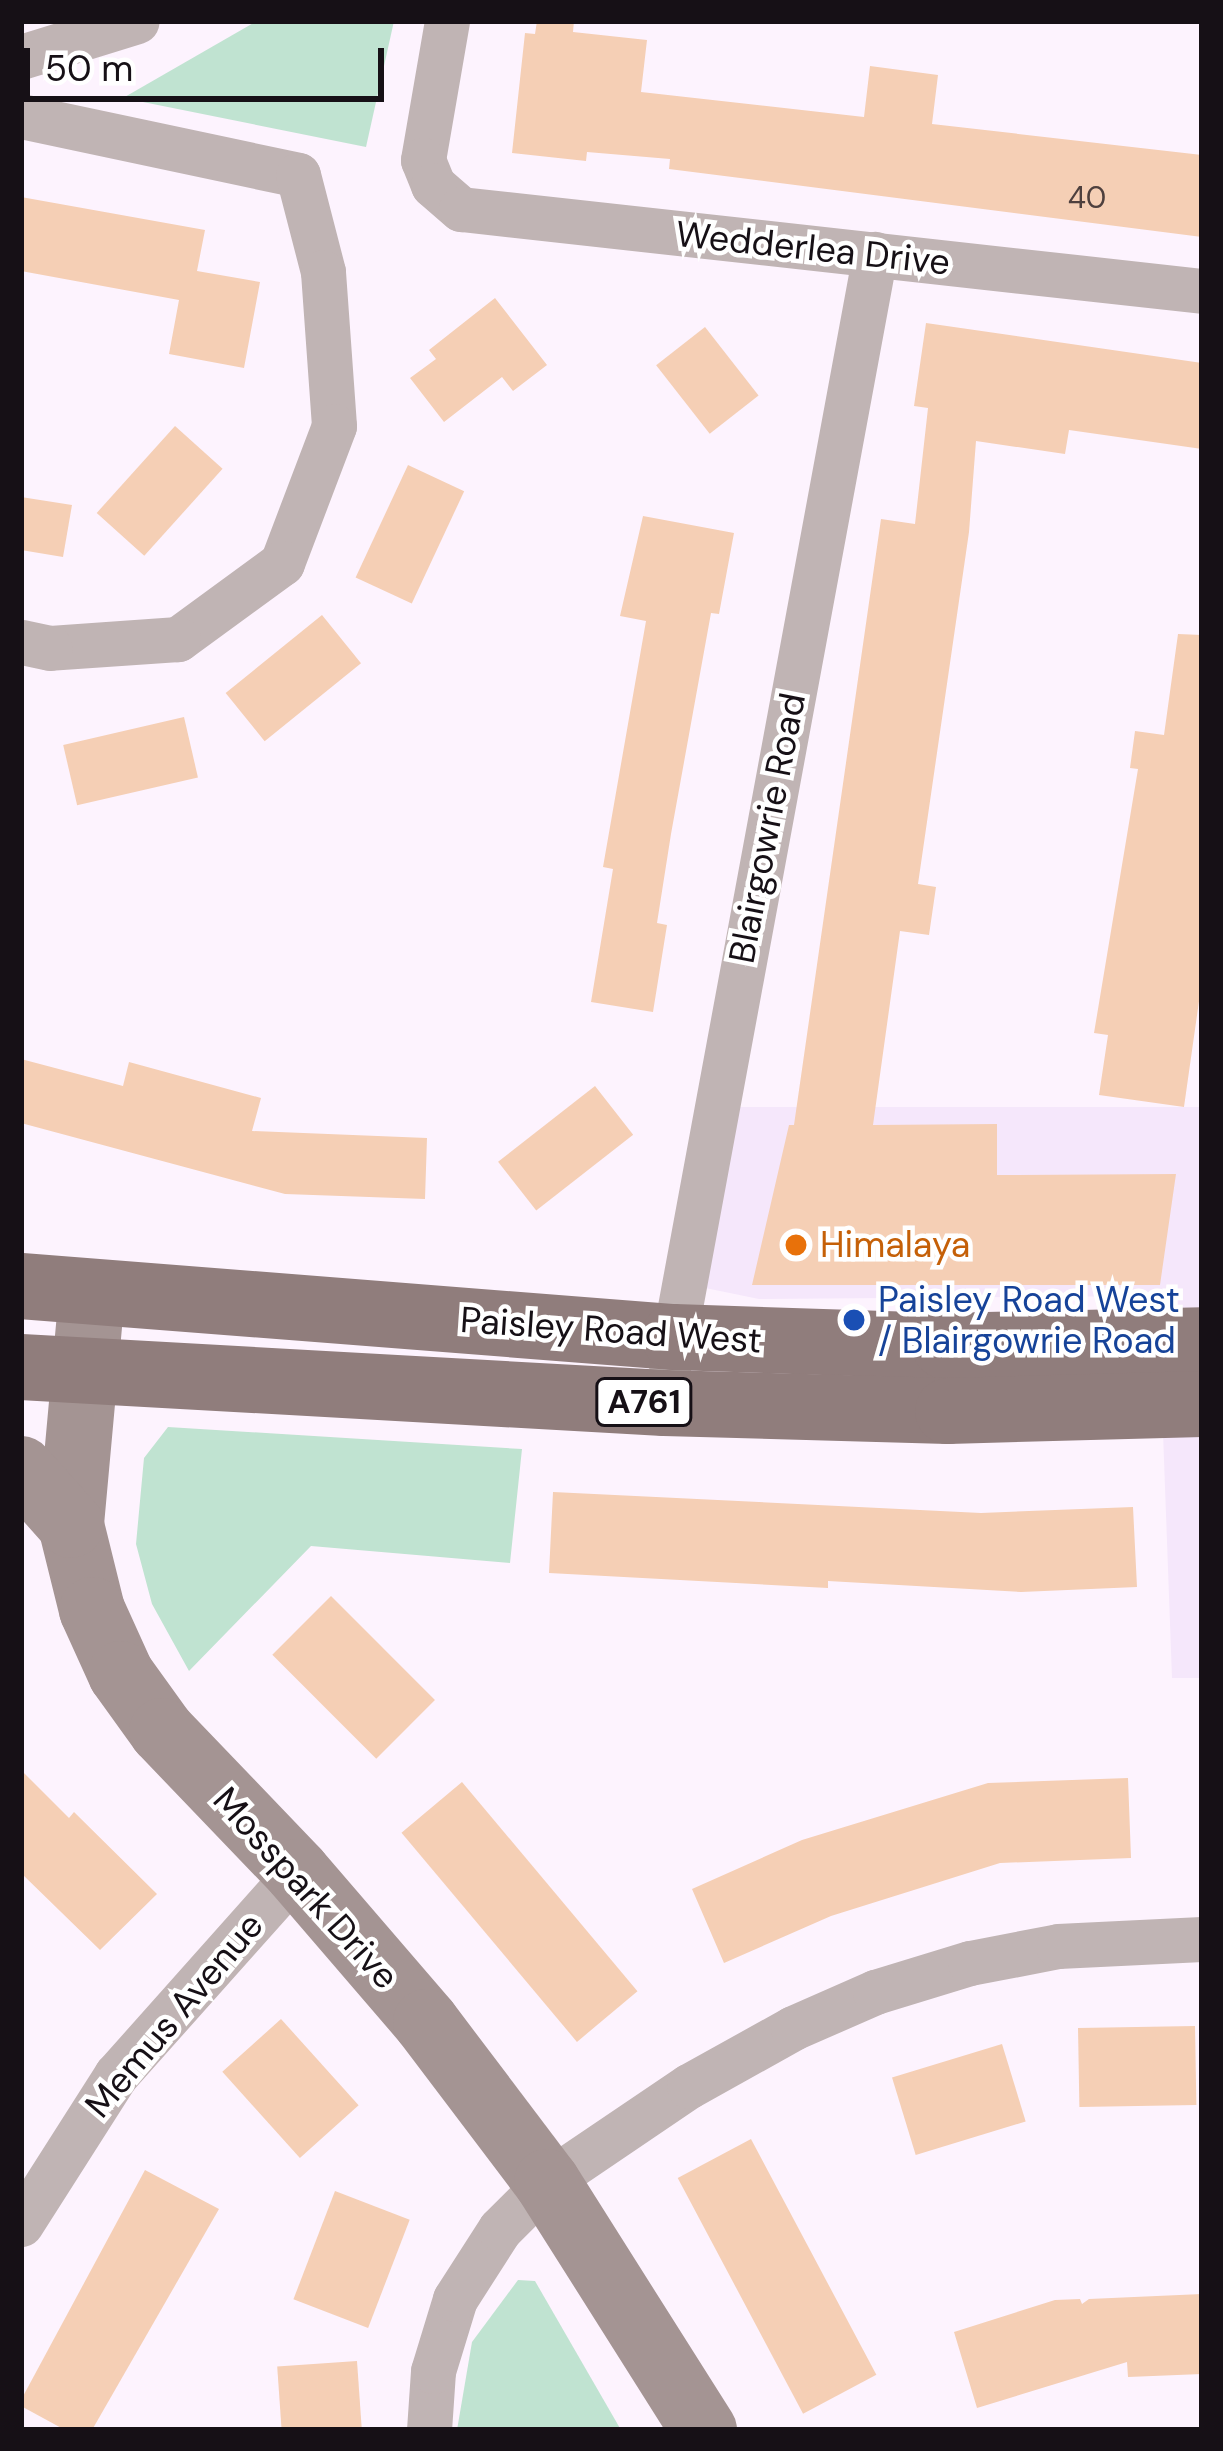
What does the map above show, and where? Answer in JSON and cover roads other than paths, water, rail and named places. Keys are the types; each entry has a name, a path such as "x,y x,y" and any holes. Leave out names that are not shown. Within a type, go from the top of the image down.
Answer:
{"main road":[{"name":"Paisley Road West","path":"21,1286 674,1336 945,1346 1202,1340"},
{"name":"Paisley Road West","path":"21,1367 664,1403 948,1412 1202,1404"}],"street":[{"path":"21,57 137,21"},
{"name":"Wedderlea Drive","path":"447,21 423,160 433,185 461,209 1202,291"},
{"path":"21,116 298,175 323,272 334,426 282,563 178,639 50,648 21,642"},
{"name":"Blairgowrie Road","path":"664,1403 875,254"},
{"name":"Mosspark Drive","path":"92,1293 71,1525 92,1610 121,1674 162,1731 297,1872 426,2023 547,2182 704,2430"},
{"path":"21,1469 71,1525"},
{"name":"Memus Avenue","path":"21,2224 116,2074 297,1872"},
{"path":"430,2430 433,2371 454,2299 500,2229 547,2182 689,2086 794,2028 875,1992 970,1963 1058,1946 1202,1939"}],"place":[{"name":"Himalaya","path":"796,1245"},
{"name":"Paisley Road West / Blairgowrie Road","path":"854,1320"}]}
